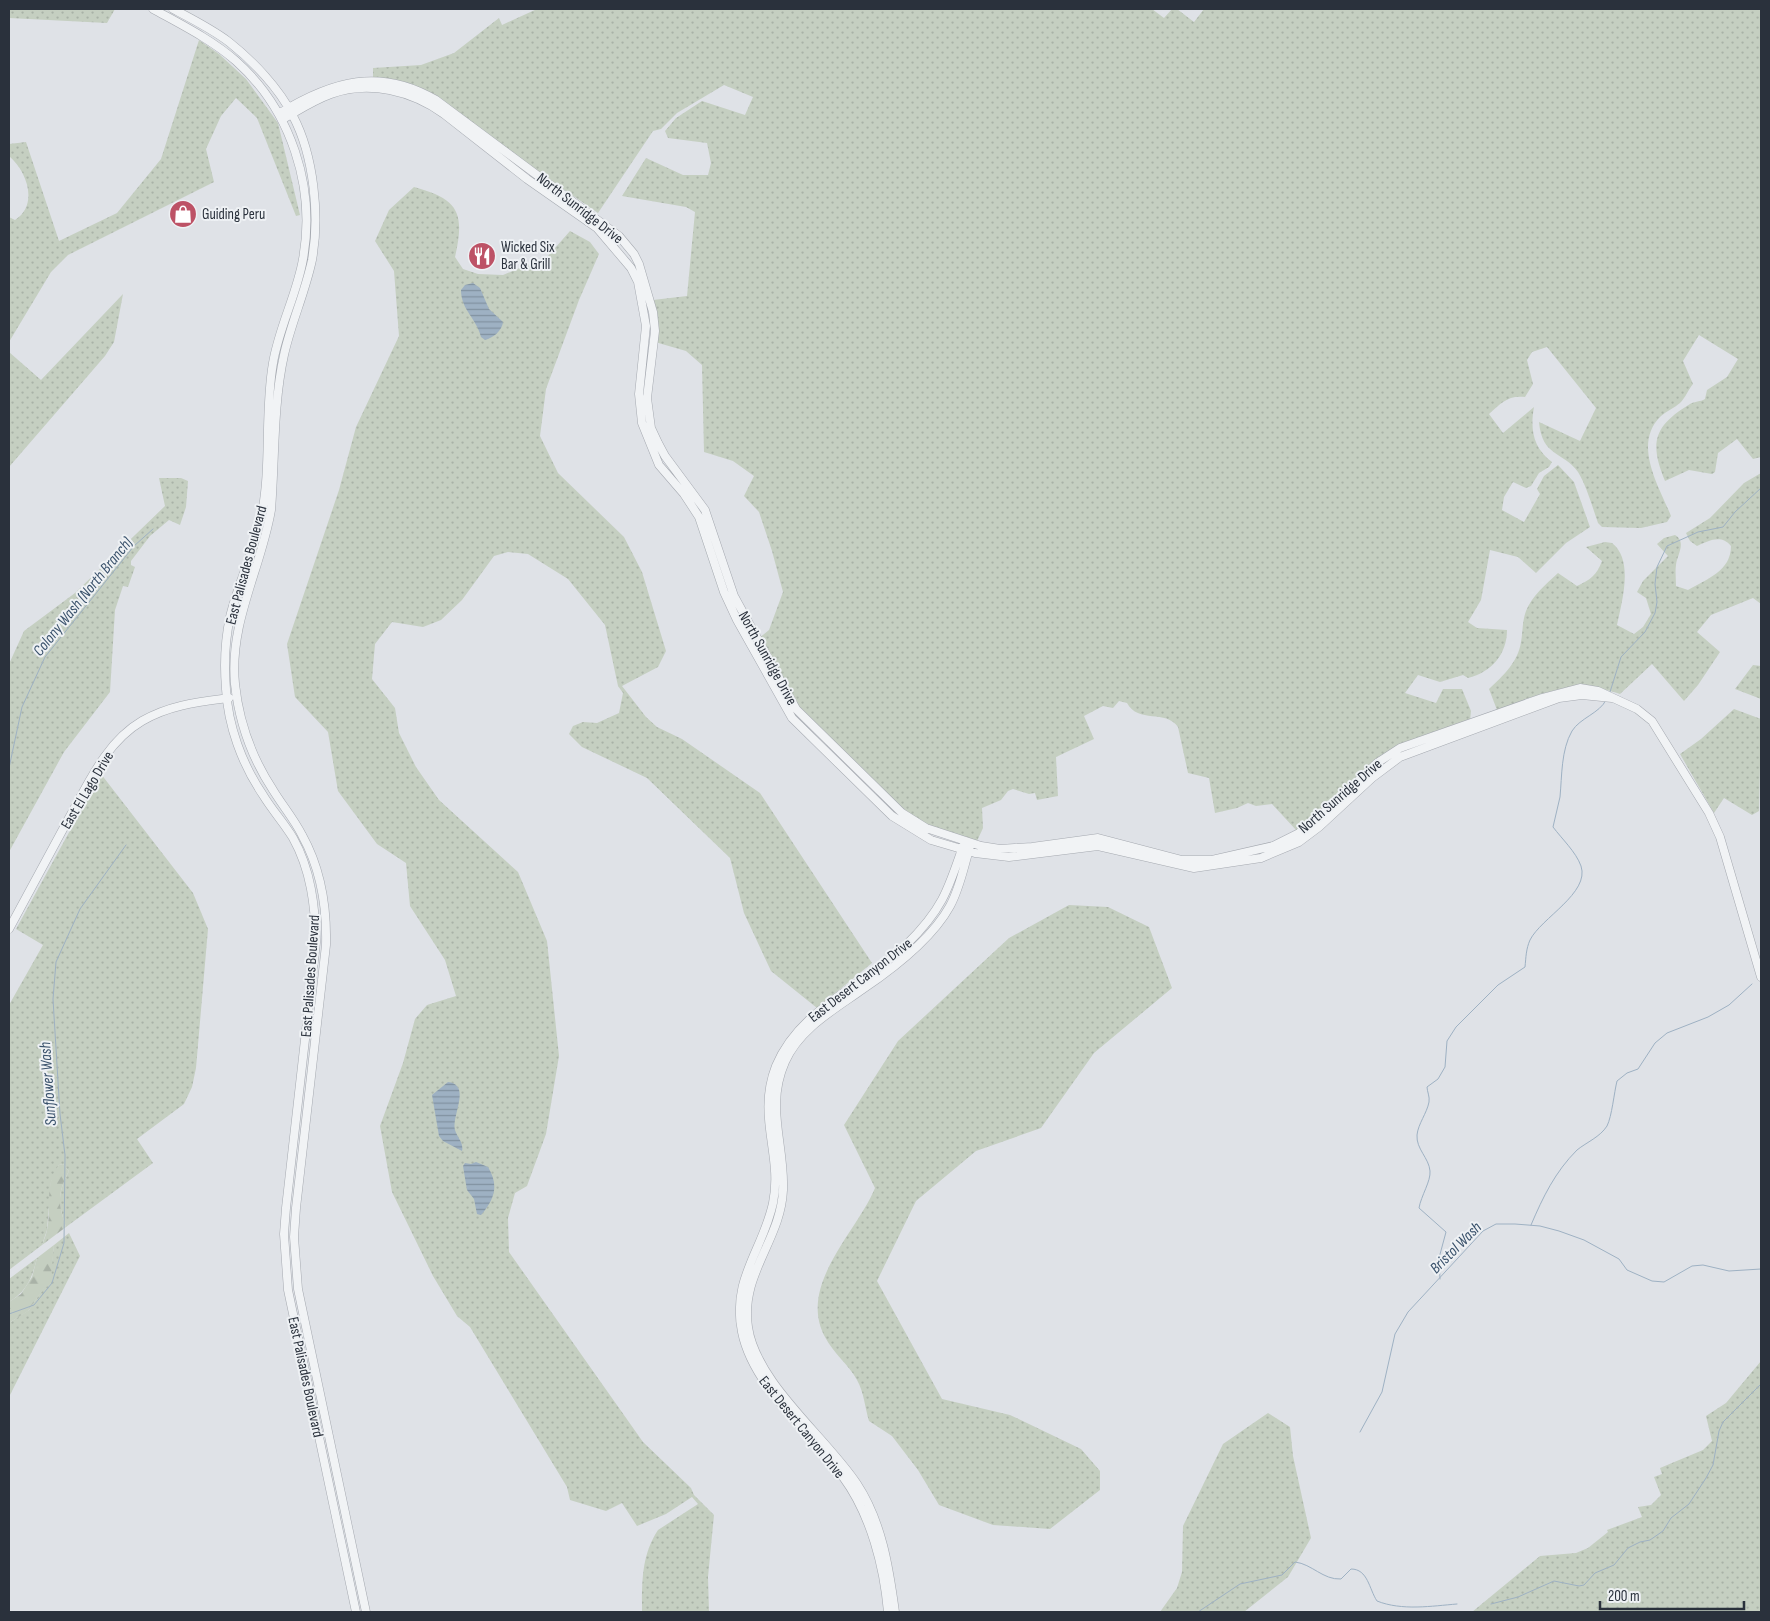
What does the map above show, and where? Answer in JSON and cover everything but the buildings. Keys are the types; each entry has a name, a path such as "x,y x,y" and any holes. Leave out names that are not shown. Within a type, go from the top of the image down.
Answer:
{"street":[{"name":"East Palisades Boulevard","path":"154,9 196,33 247,71 281,116 296,156 304,190 306,238 299,278 273,365 264,503 257,535 230,615 226,640 226,698 234,732 245,764 263,796 293,838 306,869 316,905 316,942 286,1208 286,1269 288,1290 356,1612"},
{"name":"East Palisades Boulevard","path":"173,9 227,40 272,85 290,111 305,151 314,188 314,241 308,276 283,356 268,528 244,602 236,642 237,697 245,733 255,759 303,836 322,887 326,909 326,945 296,1208 296,1265 298,1290 366,1612"},
{"name":"North Sunridge Drive","path":"281,116 345,90 366,88 409,95 431,105 563,200 619,236 639,264 653,312 655,331 647,398 651,428 665,456 705,510 734,596 785,691 805,720 902,813 926,828 966,846"},
{"name":"North Sunridge Drive","path":"563,200 597,228 631,268 638,282 646,326 639,394 639,408 646,436 659,465 699,517 728,603 782,702 802,728 892,816 931,840 966,846 1000,849 1098,838 1170,857 1201,862 1257,851 1285,841 1311,825 1377,763 1400,748 1520,704 1568,690 1580,688 1598,691 1637,709 1652,721 1715,825 1761,977"},
{"name":"East El Lago Drive","path":"9,929 98,768 119,740 140,722 161,711 189,703 237,697"},
{"name":"East Desert Canyon Drive","path":"888,1612 879,1559 866,1520 852,1490 760,1376 746,1348 742,1331 740,1301 747,1268 771,1213 775,1194 775,1170 767,1120 767,1103 772,1079 780,1057 805,1022 887,962 926,924 946,895 966,846"},
{"name":"East Desert Canyon Drive","path":"895,1612 885,1555 874,1517 858,1486 843,1465 775,1385 760,1362 748,1328 748,1294 754,1270 772,1232 782,1203 782,1169 775,1116 776,1097 785,1061 810,1028 897,963 934,927 954,897 966,846"}],"green space":[{"path":"9,9 115,9 107,23 9,18"},
{"path":"537,9 1152,9 1164,18 1172,9 1177,9 1194,22 1204,9 1761,9 1761,457 1753,459 1737,439 1718,453 1715,472 1712,474 1689,470 1665,481 1657,456 1656,445 1662,428 1678,412 1692,403 1705,399 1707,390 1727,377 1738,359 1699,335 1683,361 1693,384 1680,403 1661,416 1653,427 1649,439 1648,452 1655,479 1671,516 1667,522 1641,528 1602,527 1598,523 1587,490 1578,472 1544,442 1539,422 1580,441 1596,408 1547,347 1532,352 1527,360 1533,384 1525,397 1509,399 1501,403 1489,414 1503,433 1534,407 1532,423 1534,437 1541,451 1552,462 1549,467 1539,473 1531,486 1526,488 1513,482 1504,497 1502,510 1524,522 1540,494 1537,489 1544,476 1558,465 1574,482 1590,527 1566,543 1536,573 1518,557 1490,550 1481,600 1468,622 1477,628 1507,630 1501,654 1491,667 1468,678 1463,675 1440,682 1418,675 1405,693 1436,703 1443,689 1462,689 1471,711 1470,721 1403,744 1297,831 1272,804 1256,806 1248,803 1237,808 1215,813 1209,778 1188,773 1178,727 1167,719 1138,713 1127,703 1119,701 1113,708 1103,706 1084,716 1094,739 1056,757 1058,796 1037,800 1035,793 1029,794 1013,789 1008,791 1001,800 982,808 983,828 977,841 933,829 910,817 797,708 758,639 769,630 783,592 759,512 744,496 754,476 733,461 704,452 702,365 686,351 655,342 653,300 687,296 695,212 686,207 622,196 646,158 683,175 708,175 711,163 707,143 668,138 665,131 676,118 702,101 745,115 753,97 724,85 677,113 661,129 653,131 598,213 507,150 437,98 373,79 373,68 421,65 454,53 499,18 502,25"},
{"path":"199,40 219,54 246,79 278,123 300,215 296,216 257,118 236,98 221,116 206,149 214,182 68,255 51,272 9,342 9,217 15,220 22,214 27,206 28,188 21,170 9,156 9,144 26,142 59,241 117,213 161,159"},
{"path":"414,187 441,197 455,210 459,229 455,257 463,269 478,274 503,275 548,256 570,231 590,242 599,254 579,300 546,389 540,436 558,473 624,537 642,572 666,651 658,667 622,686 646,717 657,727 682,739 760,793 872,963 817,1008 771,971 744,913 730,858 647,778 582,747 569,734 573,726 583,722 597,723 619,713 623,693 618,686 605,625 568,579 528,554 508,552 494,556 462,600 441,620 423,627 392,622 375,644 372,679 395,708 399,733 416,767 439,800 518,872 547,941 559,1056 546,1134 527,1186 515,1193 508,1218 509,1252 643,1442 691,1488 694,1495 714,1515 708,1577 709,1612 642,1612 645,1560 652,1540 658,1530 698,1504 692,1497 666,1514 637,1526 622,1503 606,1511 570,1500 567,1487 470,1327 457,1316 433,1276 392,1192 380,1126 403,1063 415,1019 427,1005 456,996 445,960 410,906 406,863 377,844 338,791 328,732 295,697 287,644 339,490 356,427 399,336 394,271 375,241 389,210"},
{"path":"123,294 114,342 105,356 9,467 9,352 41,380"},
{"path":"1761,473 1761,604 1753,598 1711,615 1697,632 1720,652 1698,685 1684,701 1652,664 1620,694 1603,689 1572,688 1543,694 1497,710 1489,689 1504,674 1517,656 1525,615 1532,600 1558,573 1577,586 1586,582 1598,570 1602,561 1586,547 1605,542 1612,543 1619,550 1625,570 1625,581 1617,625 1634,634 1643,627 1651,614 1646,598 1637,592 1643,581 1668,556 1657,544 1664,538 1675,535 1679,538 1681,545 1676,568 1676,586 1688,590 1710,578 1727,562 1731,546 1719,539 1697,546 1690,541 1686,533 1710,518 1744,483"},
{"path":"159,478 181,478 188,481 186,507 180,525 169,520 150,536 131,561 131,565 135,567 128,587 123,586 115,610 110,692 64,752 9,852 9,664 24,631 75,593 165,506"},
{"path":"1753,665 1761,666 1761,699 1735,689"},
{"path":"1734,709 1761,719 1759,811 1752,815 1724,798 1714,813 1680,754 1701,739"},
{"path":"101,774 193,893 208,929 196,1068 192,1087 184,1104 137,1139 153,1163 66,1227 61,1211 60,1199 62,1186 69,1171 63,1164 59,1165 51,1182 47,1230 42,1245 9,1270 9,1005 43,945 16,929"},
{"path":"1069,905 1108,907 1149,927 1172,988 1094,1053 1041,1128 976,1151 916,1201 877,1281 942,1399 1010,1415 1081,1449 1100,1471 1100,1490 1050,1529 993,1525 939,1505 918,1470 892,1436 869,1421 863,1395 857,1380 825,1337 818,1317 818,1298 833,1260 867,1205 875,1188 844,1125 898,1041 1009,938"},
{"path":"63,1164 69,1171 62,1186 60,1199 61,1211 66,1227 42,1245 48,1222 49,1196 54,1172 59,1165"},
{"path":"69,1233 80,1256 9,1397 9,1323 29,1310 50,1278 54,1245"},
{"path":"54,1245 51,1278 28,1311 9,1323 9,1302 21,1294 32,1277 37,1258"},
{"path":"37,1258 28,1283 9,1302 9,1279"},
{"path":"1761,1361 1761,1612 1472,1612 1540,1556 1576,1553 1588,1548 1608,1532 1607,1530 1642,1517 1638,1507 1651,1505 1661,1495 1654,1477 1662,1474 1660,1468 1703,1450 1712,1441 1706,1416 1726,1403"},
{"path":"1268,1413 1290,1427 1293,1456 1311,1538 1288,1577 1244,1612 1160,1612 1177,1588 1182,1572 1183,1526 1223,1444"}],"water":[{"path":"473,283 480,288 489,309 503,322 497,334 485,340 481,337 466,309 462,297 461,290 465,285"},
{"path":"448,1082 455,1084 459,1089 460,1095 455,1130 462,1145 462,1151 443,1141 439,1136 432,1095"},
{"path":"476,1162 488,1167 494,1180 492,1198 481,1215 477,1214 474,1199 467,1190 463,1166 465,1163 471,1164"}],"waterway":[{"path":"1610,692 1621,657 1645,632 1655,613 1657,602 1655,584 1657,567 1667,546 1698,532 1723,527 1735,512 1761,488"},
{"name":"Colony Wash (North Branch)","path":"9,768 22,707 45,657 134,546 153,529"},
{"path":"1440,1279 1439,1258 1446,1232 1419,1208 1430,1175 1429,1166 1417,1140 1419,1127 1429,1102 1427,1087 1438,1079 1445,1067 1447,1041 1456,1027 1498,985 1525,967 1530,940 1578,886 1582,876 1579,861 1553,827 1560,797 1563,763 1568,738 1576,726 1603,705 1606,700"},
{"name":"Sunflower Wash","path":"9,1314 34,1305 52,1283 64,1243 65,1155 60,1114 53,999 56,962 80,909 126,845"},
{"path":"1531,1225 1545,1195 1562,1167 1577,1150 1597,1136 1607,1126 1612,1111 1617,1081 1627,1073 1638,1069 1655,1043 1667,1033 1708,1017 1729,1005 1752,984"},
{"name":"Bristol Wash","path":"1360,1432 1382,1392 1395,1334 1408,1312 1483,1231 1496,1224 1540,1226 1584,1240 1619,1259 1627,1270 1652,1281 1664,1282 1692,1266 1703,1265 1729,1271 1761,1269"},
{"path":"1491,1604 1518,1597 1554,1581 1579,1586 1584,1585 1595,1573 1614,1565 1628,1548 1640,1542 1650,1540 1663,1531 1671,1518 1689,1504 1706,1478 1713,1465 1719,1431 1723,1422 1761,1384"},
{"path":"1198,1612 1240,1584 1282,1575 1295,1562 1335,1579 1341,1579 1351,1569 1357,1570 1365,1576 1377,1601 1387,1604 1407,1607 1457,1604"}],"place":[{"name":"Guiding Peru","path":"183,214"},
{"name":"Wicked Six Bar & Grill","path":"482,256"}]}
